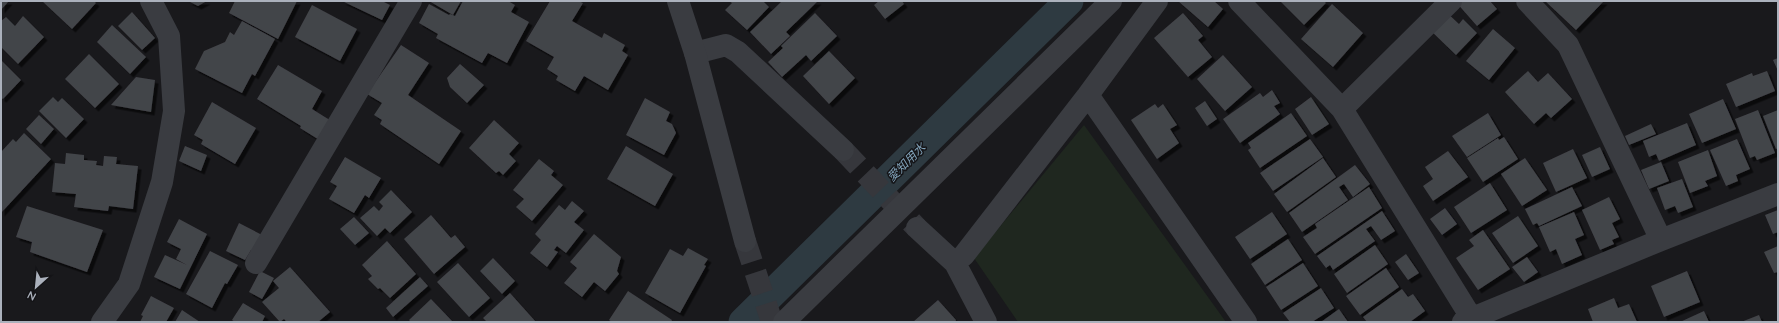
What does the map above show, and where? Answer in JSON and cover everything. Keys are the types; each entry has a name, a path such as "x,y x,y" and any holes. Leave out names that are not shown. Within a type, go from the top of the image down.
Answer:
{"street":[{"path":"102,322 129,284 162,182 174,111 169,36 151,1"},
{"path":"256,263 411,1"},
{"path":"678,1 695,53 745,241"},
{"path":"784,322 1111,1"},
{"path":"956,263 964,255 1088,95 1157,1"},
{"path":"1239,1 1342,109 1470,320 1661,240 1778,194"},
{"path":"1342,109 1451,1"},
{"path":"1527,1 1568,45 1661,240"},
{"path":"695,53 726,45 738,52 842,150"},
{"path":"1088,95 1246,322"},
{"path":"917,228 956,263 986,322"}],"shaded area":[{"path":"1084,125 1226,322 1018,322 974,258"}],"building":[{"path":"1,1 9,1 1,10"},
{"path":"42,1 94,1 96,3 72,29"},
{"path":"188,1 207,1 198,6"},
{"path":"235,1 297,1 278,39 229,13"},
{"path":"342,1 382,1 390,5 382,20"},
{"path":"429,1 461,1 453,15"},
{"path":"463,1 508,1 515,5 511,12 529,22 507,63 488,53 482,63 436,38 438,34 419,23 429,4 449,15 455,16"},
{"path":"550,1 578,1 583,3 572,21 602,38 604,33 625,45 622,51 628,55 608,90 584,76 575,91 556,80 558,76 547,69 554,57 526,41"},
{"path":"729,1 763,1 769,7 747,30 725,10 732,3"},
{"path":"782,1 818,1 786,32 790,36 771,54 750,32"},
{"path":"879,1 902,1 904,4 885,19 874,5"},
{"path":"1178,1 1214,1 1223,9 1208,27"},
{"path":"1280,1 1324,1 1326,3 1304,25"},
{"path":"1455,1 1490,1 1497,9 1477,26"},
{"path":"1545,1 1604,1 1576,30"},
{"path":"1332,4 1363,33 1333,67 1301,39"},
{"path":"312,5 357,29 340,61 295,37"},
{"path":"1444,10 1459,24 1463,19 1477,33 1456,55 1428,28"},
{"path":"132,12 155,38 142,50 118,26"},
{"path":"815,13 837,36 811,61 806,55 782,77 768,62 783,48 781,46"},
{"path":"1183,13 1203,36 1198,40 1212,57 1188,77 1154,38"},
{"path":"23,16 44,37 18,64 1,47 1,21 6,17 15,26"},
{"path":"242,21 275,39 255,76 252,74 242,93 195,69 204,51 225,42 230,32 234,35"},
{"path":"112,25 146,57 130,74 97,42"},
{"path":"1493,29 1515,48 1489,80 1466,61"},
{"path":"401,45 429,63 408,95 461,131 439,164 380,124 382,120 374,115 382,103 367,94"},
{"path":"829,51 855,78 829,104 803,76"},
{"path":"89,54 119,84 95,108 65,79"},
{"path":"1223,55 1252,87 1225,111 1197,79"},
{"path":"1778,58 1778,71 1773,60"},
{"path":"1,60 21,80 3,99 1,98"},
{"path":"460,64 484,85 467,103 450,87 447,78"},
{"path":"278,65 322,91 312,109 333,122 321,141 300,128 301,126 257,99"},
{"path":"1528,71 1538,82 1548,73 1572,99 1551,118 1546,113 1534,124 1505,92"},
{"path":"1767,71 1775,91 1736,107 1726,84 1752,73 1753,76"},
{"path":"136,77 155,80 151,112 111,105"},
{"path":"1272,90 1280,103 1274,106 1280,114 1240,143 1223,119 1260,93 1263,97"},
{"path":"53,97 58,102 62,98 84,119 66,138 39,111"},
{"path":"1311,97 1329,124 1312,135 1295,109"},
{"path":"645,98 670,112 666,121 672,124 676,133 664,155 626,135"},
{"path":"1723,99 1736,129 1702,143 1689,114"},
{"path":"1205,101 1217,119 1207,126 1195,108"},
{"path":"212,102 256,128 235,164 201,144 203,140 194,135"},
{"path":"1155,104 1158,108 1163,104 1177,125 1170,129 1179,143 1157,159 1131,120"},
{"path":"1758,110 1775,153 1757,160 1755,156 1750,158 1735,119"},
{"path":"1778,110 1778,148 1776,149 1763,116"},
{"path":"1291,113 1307,136 1260,168 1248,150 1251,148 1248,143"},
{"path":"1488,113 1501,135 1467,157 1452,136"},
{"path":"39,115 54,129 41,144 26,129"},
{"path":"494,120 519,143 509,154 516,161 503,175 499,171 496,173 469,148"},
{"path":"1687,123 1696,145 1659,161 1656,154 1649,157 1643,141"},
{"path":"1651,124 1656,134 1629,145 1625,136"},
{"path":"24,133 51,159 1,213 1,152 13,139 16,142"},
{"path":"1504,137 1518,159 1483,182 1467,158 1498,138 1499,140"},
{"path":"1310,139 1323,157 1273,191 1260,173"},
{"path":"1737,139 1750,169 1736,175 1738,181 1726,186 1710,150"},
{"path":"185,146 207,155 201,171 179,161"},
{"path":"626,146 673,174 655,206 607,179"},
{"path":"1600,147 1610,169 1592,177 1582,155"},
{"path":"1573,149 1587,178 1556,192 1543,163"},
{"path":"1708,150 1717,176 1705,181 1708,186 1690,193 1678,162"},
{"path":"1448,151 1468,177 1433,201 1423,186 1433,179 1425,167"},
{"path":"66,153 84,155 84,160 97,161 96,165 103,166 104,156 117,157 116,164 138,166 133,209 109,206 108,211 74,207 76,194 52,192 55,163 65,164"},
{"path":"345,157 381,178 369,198 365,195 354,213 329,199 337,186 330,182"},
{"path":"1323,158 1336,177 1287,212 1274,194"},
{"path":"1525,158 1547,190 1522,206 1501,174"},
{"path":"539,159 554,171 551,175 563,185 532,221 516,207 524,199 513,190"},
{"path":"1661,162 1669,181 1649,189 1641,170"},
{"path":"1355,165 1370,184 1353,197 1344,184 1339,187 1348,200 1302,232 1289,213"},
{"path":"1682,179 1693,207 1678,213 1675,206 1665,210 1657,188"},
{"path":"1490,183 1507,210 1471,233 1454,207"},
{"path":"1369,187 1382,208 1315,254 1303,237 1317,228 1315,224"},
{"path":"1572,187 1582,206 1539,226 1537,223 1533,225 1525,209"},
{"path":"391,190 412,212 390,233 385,228 377,236 360,218 374,206 379,211 383,206 379,202"},
{"path":"1609,197 1620,219 1612,223 1619,237 1612,240 1614,244 1600,250 1582,210"},
{"path":"572,201 584,211 574,222 584,230 566,253 557,246 554,250 558,252 547,267 530,253 541,240 535,234 559,205 565,210"},
{"path":"27,206 103,230 87,272 30,252 32,242 16,237"},
{"path":"1445,208 1457,224 1442,235 1430,219"},
{"path":"1778,210 1778,232 1773,234 1765,215"},
{"path":"1382,211 1395,231 1381,240 1371,226 1366,229 1375,241 1333,270 1330,265 1326,268 1317,256"},
{"path":"1272,212 1287,234 1250,259 1235,237"},
{"path":"1574,212 1584,235 1575,239 1582,255 1562,264 1556,249 1550,252 1539,227"},
{"path":"431,215 451,238 455,235 465,247 434,274 404,239"},
{"path":"1518,216 1538,246 1513,263 1492,233"},
{"path":"354,217 369,233 355,245 340,229"},
{"path":"179,219 207,234 180,289 154,277 165,255 187,265 176,259 181,249 167,242"},
{"path":"239,223 262,235 254,251 251,250 245,260 226,251"},
{"path":"1483,230 1510,269 1478,290 1456,258 1474,246 1469,240"},
{"path":"594,234 621,257 617,271 619,274 605,291 594,282 582,297 564,283 577,268 570,262"},
{"path":"1288,239 1302,260 1265,285 1251,264"},
{"path":"387,241 416,274 390,298 368,279 372,276 362,265"},
{"path":"1375,245 1388,264 1347,293 1334,274"},
{"path":"1778,246 1778,272 1774,273 1764,252"},
{"path":"688,248 708,259 704,265 706,266 680,313 645,293 670,249 683,256"},
{"path":"210,251 238,265 227,284 225,283 212,308 186,294"},
{"path":"1406,254 1419,273 1408,280 1395,262"},
{"path":"1527,257 1538,272 1524,282 1512,267"},
{"path":"493,258 515,281 502,294 480,271"},
{"path":"458,263 490,298 469,317 437,282"},
{"path":"1303,263 1318,286 1281,310 1266,287"},
{"path":"290,267 330,312 318,322 287,322 284,319 280,322 262,302 279,288 273,281"},
{"path":"1386,268 1399,287 1360,315 1346,296"},
{"path":"260,271 274,278 262,299 249,292"},
{"path":"1687,271 1700,302 1664,317 1651,286"},
{"path":"420,277 428,286 393,317 386,308"},
{"path":"1321,288 1334,308 1312,322 1290,322 1283,313"},
{"path":"1402,289 1408,297 1413,294 1425,311 1410,322 1367,322 1363,317"},
{"path":"628,291 672,320 671,322 612,322 609,320"},
{"path":"510,293 536,322 487,322 483,318"},
{"path":"151,296 174,308 166,322 140,322 143,316 141,315"},
{"path":"1614,298 1618,308 1629,304 1637,322 1593,322 1588,309"},
{"path":"431,299 453,322 411,322 409,320"},
{"path":"938,300 956,320 955,322 913,322"},
{"path":"243,303 265,316 262,322 235,322 232,320"},
{"path":"1339,309 1348,322 1321,322"},
{"path":"182,310 200,322 175,322"},
{"path":"1704,311 1709,322 1680,322"},
{"path":"1759,315 1762,322 1741,322"}],"waterway":[{"name":"愛知用水","path":"743,322 1069,1"}],"tunnel":[{"path":"843,150 917,228"},
{"path":"745,241 772,322"}]}
